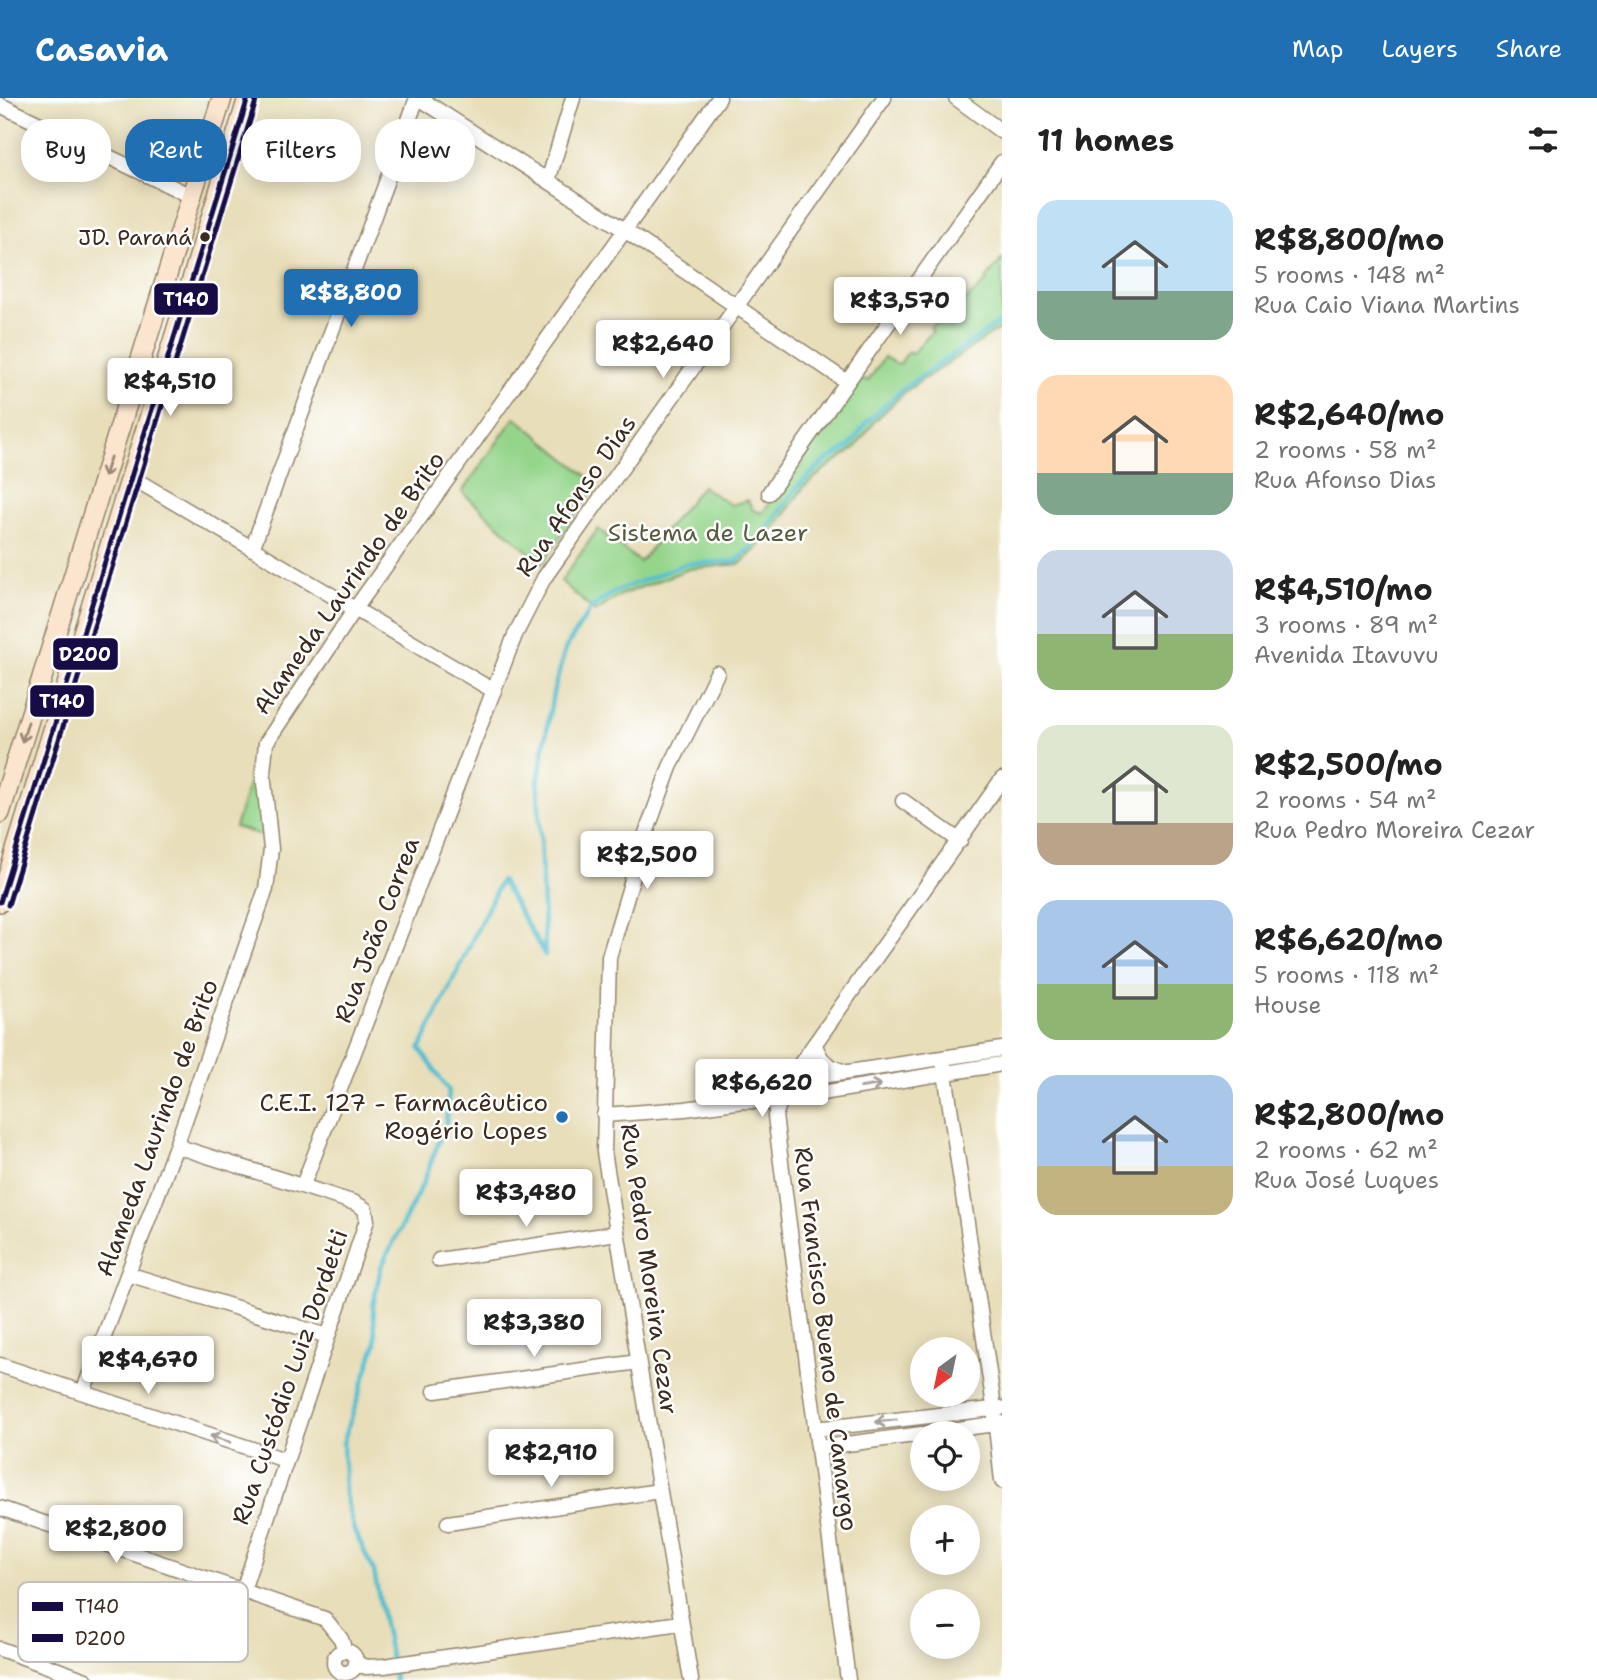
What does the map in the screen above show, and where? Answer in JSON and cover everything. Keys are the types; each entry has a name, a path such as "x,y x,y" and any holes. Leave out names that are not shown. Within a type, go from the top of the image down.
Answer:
{"main road":[{"path":"0,813 222,98"},
{"path":"0,902 247,98"}],"street":[{"path":"252,549 418,98 626,231 847,382"},
{"path":"548,181 573,98"},
{"name":"Alameda Laurindo de Brito","path":"83,1392 177,1146 266,889 271,849 262,772 266,743 355,609 719,98"},
{"name":"Rua Afonso Dias","path":"494,691 515,635 544,578 884,98"},
{"path":"956,98 1002,132"},
{"path":"0,105 191,196"},
{"path":"769,493 1002,162"},
{"path":"131,477 494,691"},
{"name":"Rua Pedro Moreira Cezar","path":"691,1680 604,1152 604,1115 609,957 645,836 670,767 717,673"},
{"name":"Rua João Correa","path":"303,1185 494,691"},
{"name":"Rua Francisco Bueno de Camargo","path":"848,1680 775,1116 779,1100 788,1083 1002,779"},
{"path":"902,801 960,841"},
{"path":"815,1044 825,1063 844,1072"},
{"path":"743,1101 788,1083 1002,1049"},
{"path":"943,1059 998,1408 1002,1481"},
{"path":"604,1115 779,1100 1002,1064"},
{"name":"Rua Custódio Luiz Dordetti","path":"177,1146 355,1203 365,1209 367,1220 246,1582"},
{"path":"439,1260 617,1233"},
{"path":"128,1274 327,1336"},
{"path":"435,1391 638,1362"},
{"path":"0,1364 285,1461"},
{"path":"815,1429 998,1408"},
{"path":"980,1426 999,1423"},
{"path":"817,1448 910,1436"},
{"path":"448,1522 659,1491"},
{"path":"0,1507 220,1582"},
{"path":"248,1592 325,1619 341,1639 345,1651"},
{"path":"356,1663 350,1672 331,1674 335,1656 345,1651 351,1653 356,1663 366,1667 384,1666 680,1623"},
{"path":"0,1649 18,1655"},
{"path":"36,1662 86,1680"}],"green space":[{"name":"Sistema de Lazer","path":"1002,259 1002,327 906,391 874,422 855,448 804,487 767,539 740,564 689,569 621,595 595,612 561,581 598,529 640,562 702,486 731,505 748,500 753,510 762,513 861,379 868,381 884,357 899,365 908,352 912,354 933,331 930,327 943,321 987,281"},
{"name":"Sistema de Lazer","path":"515,417 597,484 542,564 462,492"},
{"path":"258,761 263,836 235,827 255,763"}],"waterway":[{"path":"395,1680 374,1572 354,1530 345,1495 343,1443 376,1343 373,1306 381,1267 424,1181 446,1122 449,1091 420,1049 501,880 545,955 538,783 553,693 566,647 592,607 616,591 685,564 737,561 761,537 799,485 824,462 850,446 867,422 904,388 1002,321"}],"transit line":[{"name":"T140","path":"0,902 248,98"},
{"name":"D200","path":"8,905 256,101"}],"place":[{"name":"JD. Paraná","path":"205,237"},
{"name":"C.E.I. 127 - Farmacêutico Rogério Lopes","path":"562,1117"}]}
